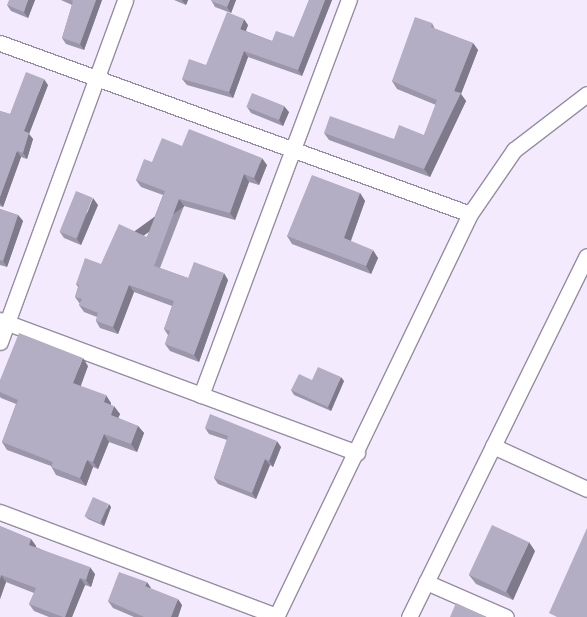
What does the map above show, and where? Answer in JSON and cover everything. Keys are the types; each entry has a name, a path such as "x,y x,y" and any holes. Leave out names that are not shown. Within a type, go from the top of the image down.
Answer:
{"street":[{"path":"0,342 4,321 125,0"},
{"path":"201,395 349,0"},
{"path":"0,44 470,214"},
{"path":"0,512 276,617 357,453 470,214 514,150 587,94"},
{"path":"409,617 587,256"},
{"path":"4,321 357,453"},
{"path":"493,446 587,489"},
{"path":"426,582 506,617"}],"building":[{"path":"9,0 28,0 24,12 7,5"},
{"path":"71,0 96,0 80,44 62,38 73,1"},
{"path":"211,0 230,0 227,7"},
{"path":"309,0 325,0 298,70 244,51 229,92 182,79 189,59 206,65 227,12 244,19 240,29 272,41 276,31 294,37"},
{"path":"415,17 432,23 431,27 473,43 454,91 461,93 424,169 324,133 330,116 394,139 399,125 424,135 437,100 392,81"},
{"path":"26,72 44,79 24,131 29,133 23,153 17,151 0,197 0,111 10,114"},
{"path":"252,93 284,106 279,120 246,107"},
{"path":"189,129 262,158 254,178 244,174 230,213 179,199 154,266 188,278 194,262 224,273 194,355 165,344 170,331 164,329 174,301 129,285 113,327 96,321 98,313 79,305 82,299 75,297 79,285 76,284 85,258 101,264 119,224 147,237 165,191 136,180 144,159 152,162 162,138 182,146"},
{"path":"312,175 360,193 344,238 373,250 366,266 287,236"},
{"path":"76,191 93,198 76,239 60,232"},
{"path":"0,209 18,215 3,261 0,260"},
{"path":"19,333 83,358 73,383 106,395 104,402 114,406 111,415 138,426 131,444 104,434 93,462 87,460 80,478 51,467 53,462 2,442 18,400 0,392 0,380"},
{"path":"318,367 341,377 328,407 291,390 299,374 312,380"},
{"path":"210,414 277,441 269,461 265,459 252,493 214,478 228,436 205,428"},
{"path":"93,497 109,504 100,523 84,516"},
{"path":"492,525 529,542 506,592 469,575"},
{"path":"0,526 31,539 29,545 90,567 86,580 80,578 65,617 29,604 36,588 1,575 0,579"},
{"path":"587,528 587,617 557,617 549,613"},
{"path":"119,572 147,582 145,586 178,599 171,617 144,617 108,601"},
{"path":"456,603 486,617 450,617"}]}
